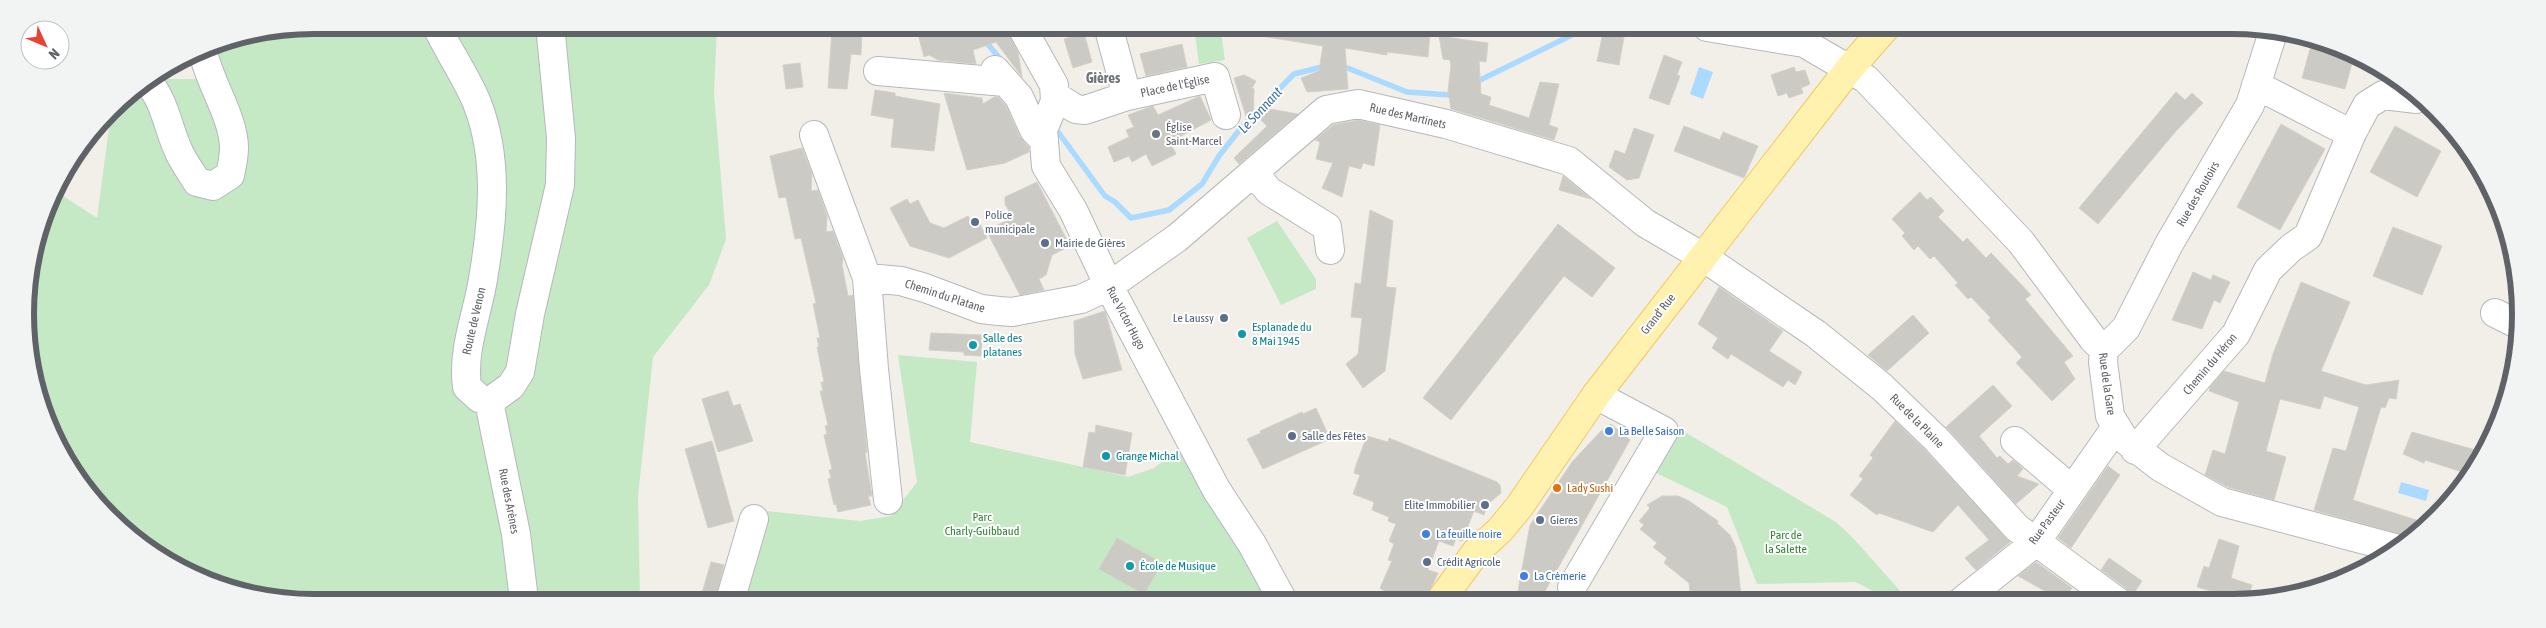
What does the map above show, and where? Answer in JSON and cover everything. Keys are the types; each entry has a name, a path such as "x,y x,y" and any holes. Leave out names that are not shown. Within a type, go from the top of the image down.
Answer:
{"main road":[{"name":"Grand' Rue","path":"1444,594 1476,552 1500,530 1519,507 1596,395 1878,34"}],"street":[{"name":"Route de Venon","path":"441,34 476,100 487,131 493,218 479,306 467,342 464,368 467,387 479,398 489,402"},
{"path":"489,402 511,386 520,372 530,314 560,186 561,138 551,34"},
{"path":"1029,34 1054,85 1055,98"},
{"name":"Place de l'Église","path":"1110,34 1127,96"},
{"name":"Rue de la Gare","path":"1752,34 1804,43 1866,79 2021,242 2092,339 2104,350 2103,362 2110,416 2116,427 2135,450 2188,484 2222,502 2389,546"},
{"name":"Rue des Routoirs","path":"2104,350 2126,328 2170,244 2250,105 2272,36"},
{"path":"151,86 179,153 197,182 213,186 230,175 234,147 229,122 206,68 204,57"},
{"path":"878,71 1000,76 1019,97 1034,130 1043,135"},
{"name":"Place de l'Église","path":"1055,98 1076,109 1085,110 1127,96 1215,77 1226,115"},
{"path":"2256,85 2340,128"},
{"name":"Chemin du Héron","path":"2135,450 2236,334 2286,239 2308,236 2352,133 2367,105 2383,95 2411,98"},
{"name":"Rue Victor Hugo","path":"1055,98 1043,135 1046,166 1073,210 1110,286 1216,489 1279,594"},
{"name":"Rue des Martinets","path":"1110,286 1177,238 1326,110 1358,104 1446,124 1569,161 1645,223 1703,257"},
{"path":"814,136 867,278 874,369 888,500"},
{"path":"1254,173 1269,191 1328,227 1330,250"},
{"name":"Rue de la Plaine","path":"1703,257 1816,334 1882,387 1937,440 2017,528 2109,594"},
{"name":"Chemin du Platane","path":"867,278 901,281 981,309 1012,312 1081,299 1110,286"},
{"path":"1572,587 1664,431 1596,395"},
{"name":"Rue des Arènes","path":"489,402 516,534 523,594"},
{"name":"Rue Pasteur","path":"1970,594 2036,542 2070,490 2116,427"},
{"path":"2015,441 2070,490"},
{"path":"732,594 754,519"}],"green space":[{"path":"296,34 717,34 714,94 726,239 709,285 653,357 638,496 640,594 296,594 259,589 207,573 174,557 129,525 103,499 71,454 55,421 43,387 34,332 34,296 43,241 61,194 97,218 110,122 129,103 161,79 218,79 218,51 259,39"},
{"path":"1195,34 1221,34 1225,60 1199,64"},
{"path":"1277,221 1316,279 1316,289 1281,305 1247,238"},
{"name":"Parc Charly-Guibbaud","path":"898,355 977,362 970,442 1128,477 1154,468 1180,448 1265,594 746,594 767,511 860,521 891,516 917,482"},
{"name":"Parc de la Salette","path":"1673,425 1836,522 1854,539 1903,594 1875,594 1856,582 1757,584 1727,507 1650,470"}],"water":[{"path":"1699,67 1713,72 1703,99 1690,94"},
{"path":"2401,482 2429,490 2426,501 2398,493"}],"building":[{"path":"832,34 862,34 861,55 851,54 847,89 828,88"},
{"path":"918,34 1009,34 1018,52 1022,77 996,42 973,50 976,64 938,60 929,55 924,57"},
{"path":"1084,34 1092,62 1073,68 1064,39"},
{"path":"1430,34 1428,57 1387,52 1387,55 1345,48 1348,89 1307,92 1301,78 1319,71 1323,46 1254,35"},
{"path":"1603,34 1624,37 1619,65 1597,61"},
{"path":"1439,36 1488,43 1486,62 1479,61 1481,94 1491,97 1489,105 1529,118 1540,82 1559,84 1549,125 1558,128 1554,140 1451,109 1448,91 1451,65 1450,60 1443,59"},
{"path":"1182,44 1187,67 1146,76 1140,54"},
{"path":"2311,45 2353,61 2345,89 2302,78"},
{"path":"1664,55 1682,62 1677,75 1680,76 1669,105 1649,98"},
{"path":"800,63 803,87 786,89 783,65"},
{"path":"1794,67 1796,72 1805,70 1810,84 1801,88 1803,93 1789,98 1787,93 1778,96 1771,75"},
{"path":"1244,75 1256,81 1252,88 1254,89 1253,128 1250,129 1234,78"},
{"path":"875,90 895,93 895,96 940,104 934,151 891,147 894,119 871,115"},
{"path":"2176,92 2185,100 2192,93 2203,103 2176,131 2098,224 2079,208"},
{"path":"944,93 982,98 983,104 994,97 998,97 1006,106 1020,137 1029,147 1029,152 1005,163 967,170"},
{"name":"Église Saint-Marcel","path":"1200,96 1211,120 1170,142 1176,154 1152,166 1146,154 1132,162 1129,156 1114,162 1108,147 1129,137 1126,130 1134,127 1128,115 1153,106 1158,115"},
{"path":"1270,109 1298,114 1239,164 1234,158 1267,126 1260,119"},
{"path":"1358,120 1380,125 1374,166 1363,163 1361,169 1349,166 1342,197 1322,188 1333,163 1316,159 1320,142 1315,140 1333,125"},
{"path":"2281,124 2325,149 2280,230 2237,207"},
{"path":"1684,126 1720,140 1723,132 1758,146 1744,178 1674,151"},
{"path":"2395,126 2441,151 2417,197 2370,172"},
{"path":"1634,128 1654,135 1639,178 1627,180 1609,167 1615,150 1625,154"},
{"path":"802,148 812,174 811,191 818,190 827,216 826,232 833,231 843,258 842,265 848,296 853,295 867,452 865,453 872,496 868,496 871,505 838,512 836,504 834,505 828,479 831,478 829,470 832,469 824,435 827,434 825,426 828,425 820,391 823,391 821,382 824,382 817,347 819,347 817,338 820,338 813,304 816,303 801,238 795,239 786,197 779,198 770,156"},
{"path":"1563,176 1591,199 1559,190"},
{"name":"Mairie de Gières","path":"1037,182 1070,246 1052,255 1046,275 1039,279 1044,290 1020,295 986,230 1013,218 1005,204 1005,197"},
{"path":"1920,192 1927,200 1931,197 1944,211 1938,217 1963,242 1967,238 1986,258 1991,253 2018,281 2031,295 2025,299 2073,356 2064,362 2075,379 2052,401 2016,363 2022,357 1988,320 1991,318 1971,297 1968,299 1955,285 1958,283 1934,256 1930,259 1918,246 1914,250 1902,236 1905,233 1892,219"},
{"path":"907,199 910,204 918,200 930,223 944,228 968,216 973,223 978,220 987,238 949,258 910,246 890,208"},
{"path":"1370,210 1393,221 1386,287 1396,288 1385,371 1363,388 1346,364 1358,354 1362,318 1351,317 1355,283 1361,284"},
{"path":"1558,224 1615,268 1592,297 1564,276 1451,420 1423,398"},
{"path":"2393,227 2442,246 2422,295 2373,276"},
{"path":"2193,272 2211,280 2213,275 2230,282 2220,303 2214,300 2202,329 2172,320"},
{"path":"2301,282 2350,302 2321,371 2366,385 2399,380 2396,399 2389,398 2385,408 2381,407 2353,500 2421,521 2404,535 2314,510 2333,448 2346,451 2359,407 2324,396 2320,409 2280,399 2266,451 2286,457 2274,500 2228,487 2205,475 2213,450 2225,454 2239,402 2209,391 2210,387 2224,371 2265,383 2273,354"},
{"path":"1719,287 1783,331 1769,351 1802,372 1795,385 1788,380 1783,387 1731,354 1728,359 1712,348 1718,338 1698,324"},
{"path":"1105,311 1122,370 1083,379 1075,354 1074,321"},
{"path":"1913,315 1929,333 1887,371 1868,355"},
{"path":"931,333 982,335 981,356 964,355 964,352 929,350"},
{"path":"1993,385 2012,406 1979,436 1997,458 2000,456 2008,464 2013,460 2023,469 2017,476 2039,484 2016,504 1946,427"},
{"path":"728,391 733,406 740,404 753,441 718,452 702,399"},
{"name":"Salle des Fêtes","path":"1316,408 1330,439 1263,469 1247,439 1302,412 1303,414"},
{"path":"1895,421 1926,451 2010,542 1976,570 1965,558 1989,540 1958,505 1933,532 1879,513 1877,515 1850,495 1863,479 1859,476 1873,458 1870,455"},
{"path":"1611,424 1630,440 1543,594 1517,594 1530,525 1572,462 1601,431"},
{"name":"Grange Michal","path":"1096,425 1132,433 1125,475 1083,467 1089,432 1095,433"},
{"path":"2412,432 2477,450 2463,472 2425,460 2424,463 2403,454"},
{"path":"1367,436 1388,442 1389,438 1497,482 1500,485 1501,493 1488,504 1484,515 1474,511 1462,541 1456,539 1453,546 1439,541 1428,570 1438,573 1428,594 1388,594 1380,588 1392,561 1388,560 1394,544 1389,541 1396,524 1388,521 1389,517 1372,510 1374,502 1353,494 1360,475 1354,473"},
{"path":"712,441 734,521 708,528 685,449"},
{"path":"2108,466 2120,475 2071,548 2058,538"},
{"path":"1662,496 1678,496 1689,501 1718,521 1717,523 1730,535 1736,548 1741,594 1690,594 1689,583 1664,563 1667,558 1653,547 1657,543 1640,529 1644,525 1639,521 1650,508 1647,505"},
{"name":"École de Musique","path":"1117,538 1162,563 1144,594 1099,569"},
{"path":"2219,539 2239,546 2231,578 2252,585 2249,594 2222,594 2197,587 2204,566 2209,568"},
{"path":"2109,558 2142,581 2133,594 2130,594 2126,588 2101,570"},
{"path":"711,562 724,565 717,594 702,594"},
{"path":"2036,562 2072,588 2068,594 2050,594 2018,576"}],"waterway":[{"name":"Le Sonnant","path":"982,34 985,41 1002,61"},
{"name":"Le Sonnant","path":"1474,83 1574,34"},
{"name":"Le Sonnant","path":"1340,65 1407,92 1450,95 1455,92"},
{"name":"Le Sonnant","path":"1053,125 1105,196 1115,202 1131,218 1169,210 1202,184 1219,156 1241,128 1294,74 1326,66"}],"place":[{"name":"Église Saint-Marcel","path":"1156,134"},
{"name":"Police municipale","path":"975,222"},
{"name":"Mairie de Gières","path":"1045,243"},
{"name":"Le Laussy","path":"1224,318"},
{"name":"Esplanade du 8 Mai 1945","path":"1242,334"},
{"name":"Salle des platanes","path":"973,345"},
{"name":"La Belle Saison","path":"1609,431"},
{"name":"Salle des Fêtes","path":"1292,436"},
{"name":"Grange Michal","path":"1106,456"},
{"name":"Lady Sushi","path":"1557,488"},
{"name":"Elite Immobilier","path":"1485,505"},
{"name":"Gieres","path":"1540,520"},
{"name":"La feuille noire","path":"1426,534"},
{"name":"Crédit Agricole","path":"1427,562"},
{"name":"École de Musique","path":"1130,566"},
{"name":"La Crèmerie","path":"1524,576"}],"district":[{"name":"Gières","path":"1103,78"}]}
